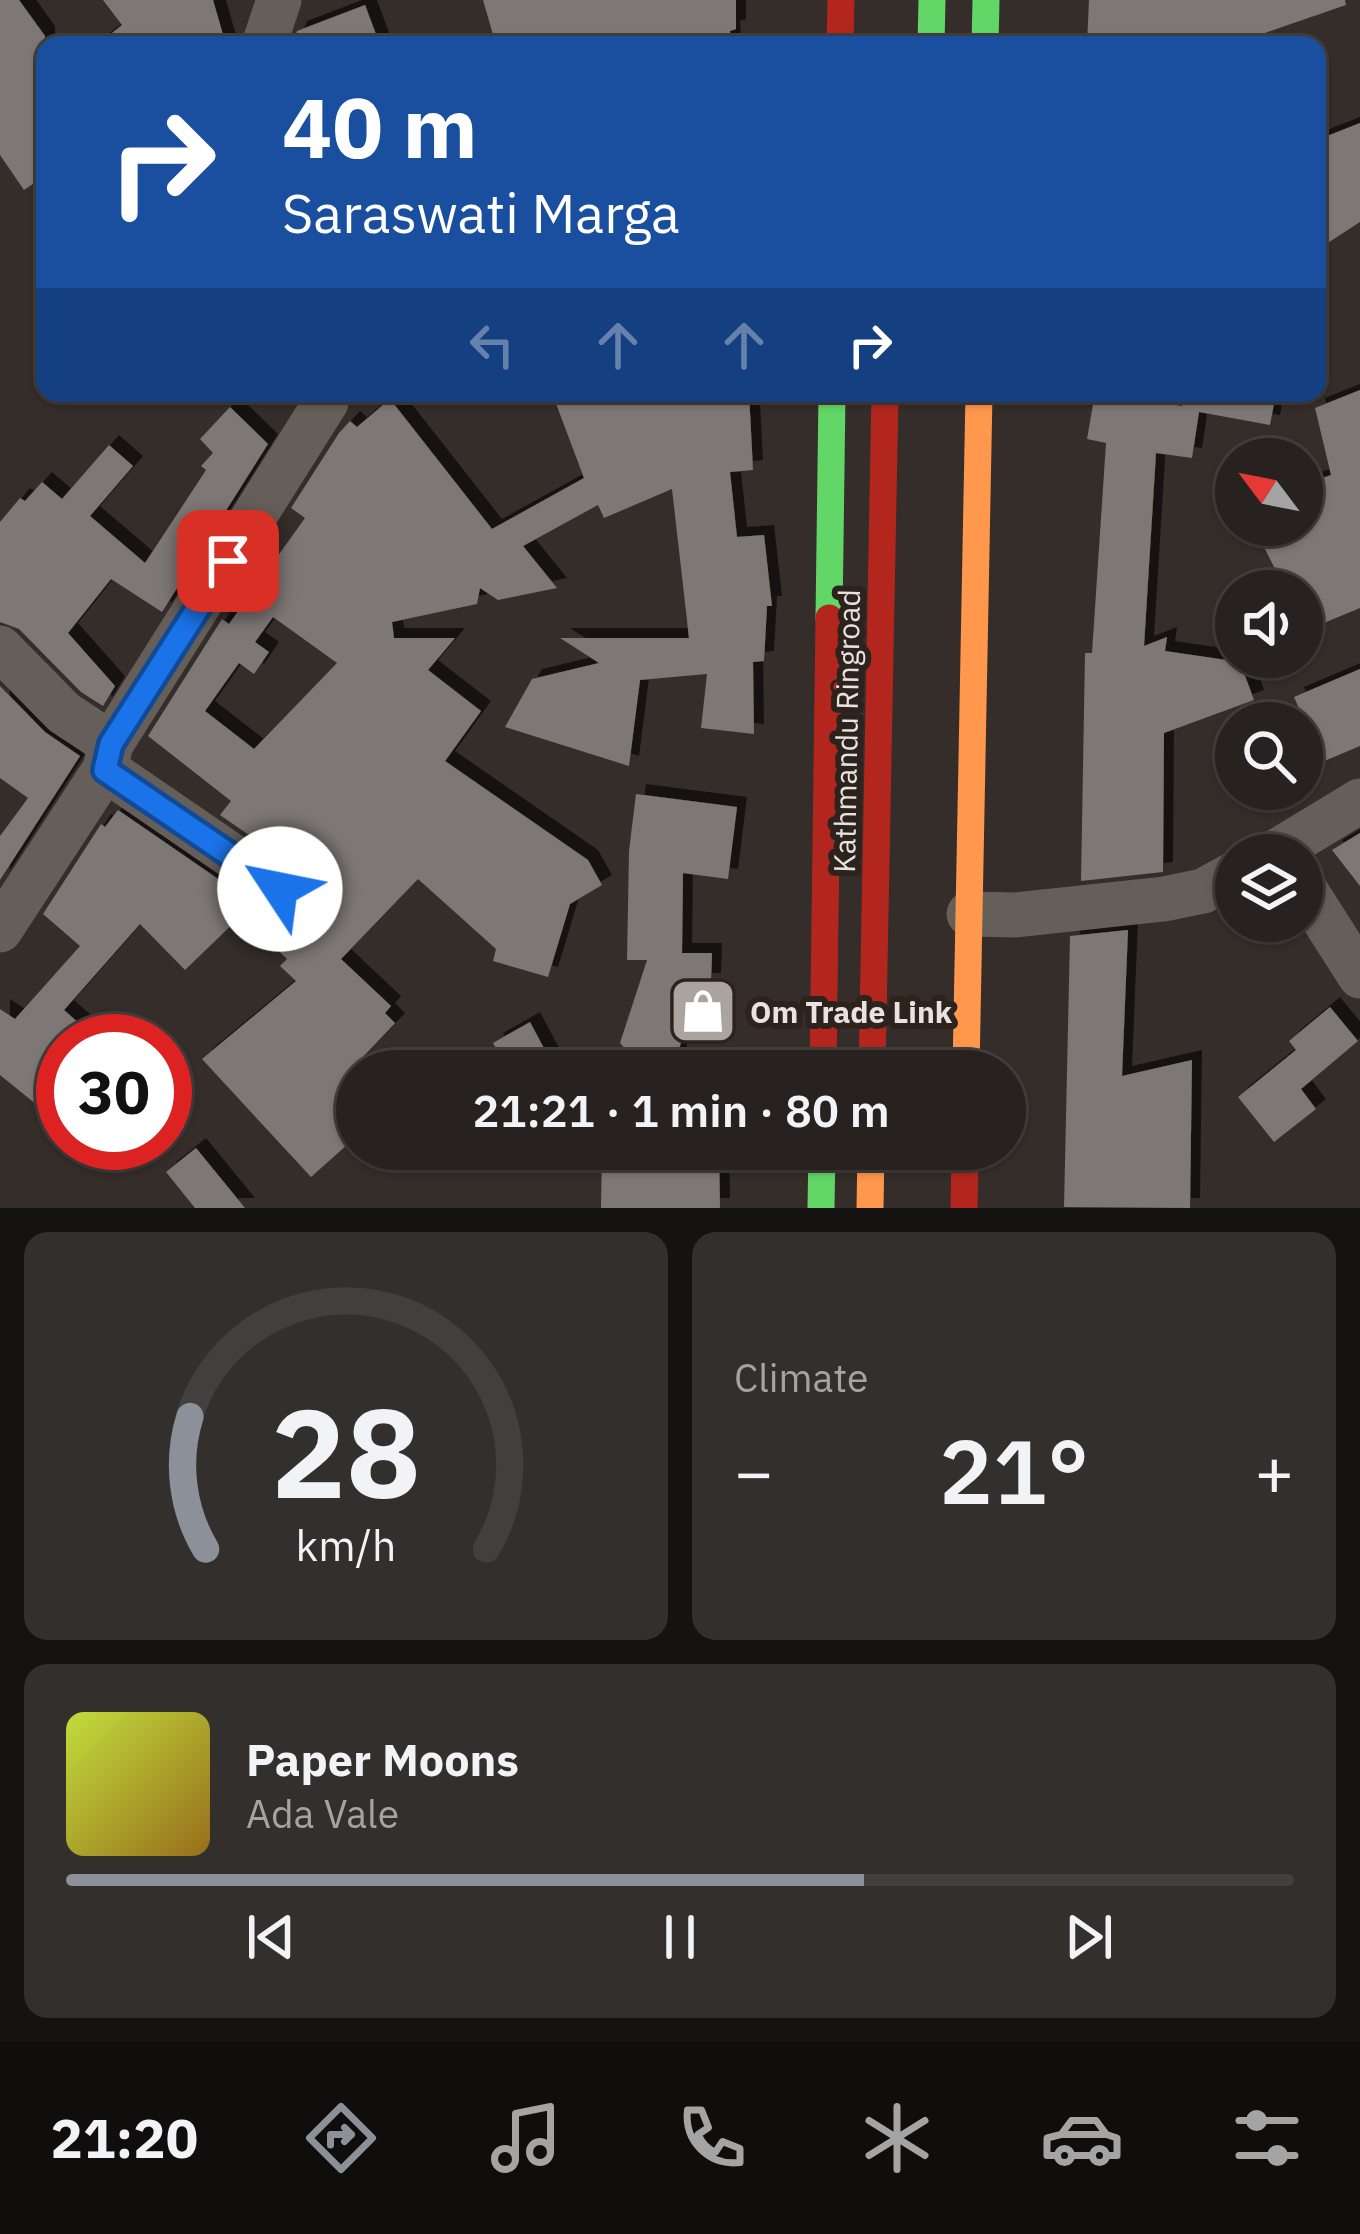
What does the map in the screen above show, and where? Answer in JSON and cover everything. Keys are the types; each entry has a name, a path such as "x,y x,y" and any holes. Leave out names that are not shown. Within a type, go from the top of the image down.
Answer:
{"main road":[{"path":"840,36 841,0"},
{"path":"985,36 986,0"},
{"path":"823,1050 832,402"},
{"name":"Kathmandu Ringroad","path":"872,1050 885,402"},
{"path":"967,1050 979,402"},
{"path":"821,1208 822,1170"},
{"path":"870,1208 871,1170"},
{"path":"964,1208 965,1170"}],"street":[{"path":"267,36 279,0"},
{"path":"0,930 326,402"},
{"path":"0,648 108,757 280,889"},
{"path":"1318,834 1360,801"},
{"path":"969,914 1033,913 1164,899 1215,884"},
{"path":"1323,920 1360,976"}],"building":[{"path":"0,0 19,0 45,36 36,36 36,182 24,190 0,155"},
{"path":"103,0 213,0 223,36 108,36 122,25"},
{"path":"483,0 736,0 736,29 730,36 493,36"},
{"path":"1089,0 1345,0 1346,5 1256,36 1087,36"},
{"path":"365,5 377,36 295,36 297,31"},
{"path":"1360,123 1360,222 1326,244 1326,136"},
{"path":"1360,390 1360,608 1323,623 1323,570 1276,570 1264,546 1323,546 1323,478 1331,475 1315,408"},
{"path":"392,402 492,529 584,478 555,402 749,402 753,470 730,472 737,537 764,535 772,606 767,606 764,661 753,662 754,734 701,728 707,674 640,680 629,766 505,727 532,679 599,663 560,638 689,638 672,489 604,518 598,505 523,546 557,588 498,600 480,588 477,604 392,622 394,638 455,638 428,670 481,711 445,761 588,860 602,885 570,904 548,977 493,961 496,949 418,879 341,959 391,1006 385,1013 395,1023 369,1050 336,1050 336,1155 311,1177 202,1059 296,981 280,966 287,959 242,915 185,970 140,924 64,1010 69,1014 36,1014 36,1104 0,1075 0,1009 15,1019 80,946 43,914 101,824 105,827 118,810 266,912 291,914 303,903 304,876 220,815 231,801 148,736 222,619 229,624 305,518 291,508 339,433 350,421 357,427","holes":["273,617 337,663 254,749 205,711 239,663 254,674 269,652 255,642"]},
{"path":"1093,402 1182,406 1182,402 1274,402 1270,425 1199,412 1192,458 1156,453 1144,646 1167,637 1165,651 1215,658 1215,678 1246,678 1254,700 1215,702 1215,714 1164,733 1163,872 1081,881 1085,653 1092,653 1106,443 1087,439"},
{"path":"230,407 268,444 162,612 111,579 68,633 115,686 103,706 81,692 19,629 0,622 0,522 42,482 62,499 109,445 133,466 90,516 145,563 206,470 201,466 213,453 200,439"},
{"path":"1360,669 1360,746 1323,762 1323,702 1296,702 1294,697"},
{"path":"0,686 45,732 80,756 0,880 0,836 28,798 0,778"},
{"path":"636,794 737,807 728,879 683,873 682,953 712,953 711,983 700,983 679,1050 626,1050 620,1043 647,960 627,960 629,851"},
{"path":"1360,833 1360,886 1332,850"},
{"path":"1128,930 1122,1076 1192,1060 1190,1208 1064,1207 1070,936"},
{"path":"1330,1007 1358,1041 1301,1089 1316,1109 1274,1142 1238,1097 1296,1050 1289,1041"},
{"path":"530,1022 545,1050 497,1050 493,1043"},
{"path":"196,1148 245,1208 195,1208 166,1172 192,1170"},
{"path":"602,1170 719,1170 720,1208 601,1208"}],"traffic: fast":[{"path":"931,36 932,0"},
{"path":"985,36 986,0"},
{"path":"829,618 832,402"},
{"path":"821,1208 822,1170"}],"traffic: slow":[{"path":"966,1050 979,402"},
{"path":"870,1208 871,1170"}],"traffic: jam":[{"path":"840,36 841,0"},
{"path":"872,1050 885,402"},
{"path":"823,1050 829,618"},
{"path":"964,1208 965,1170"}],"place":[{"name":"Om Trade Link","path":"703,1011"}],"route":[{"path":"228,561 111,744 105,770 280,889"}]}
